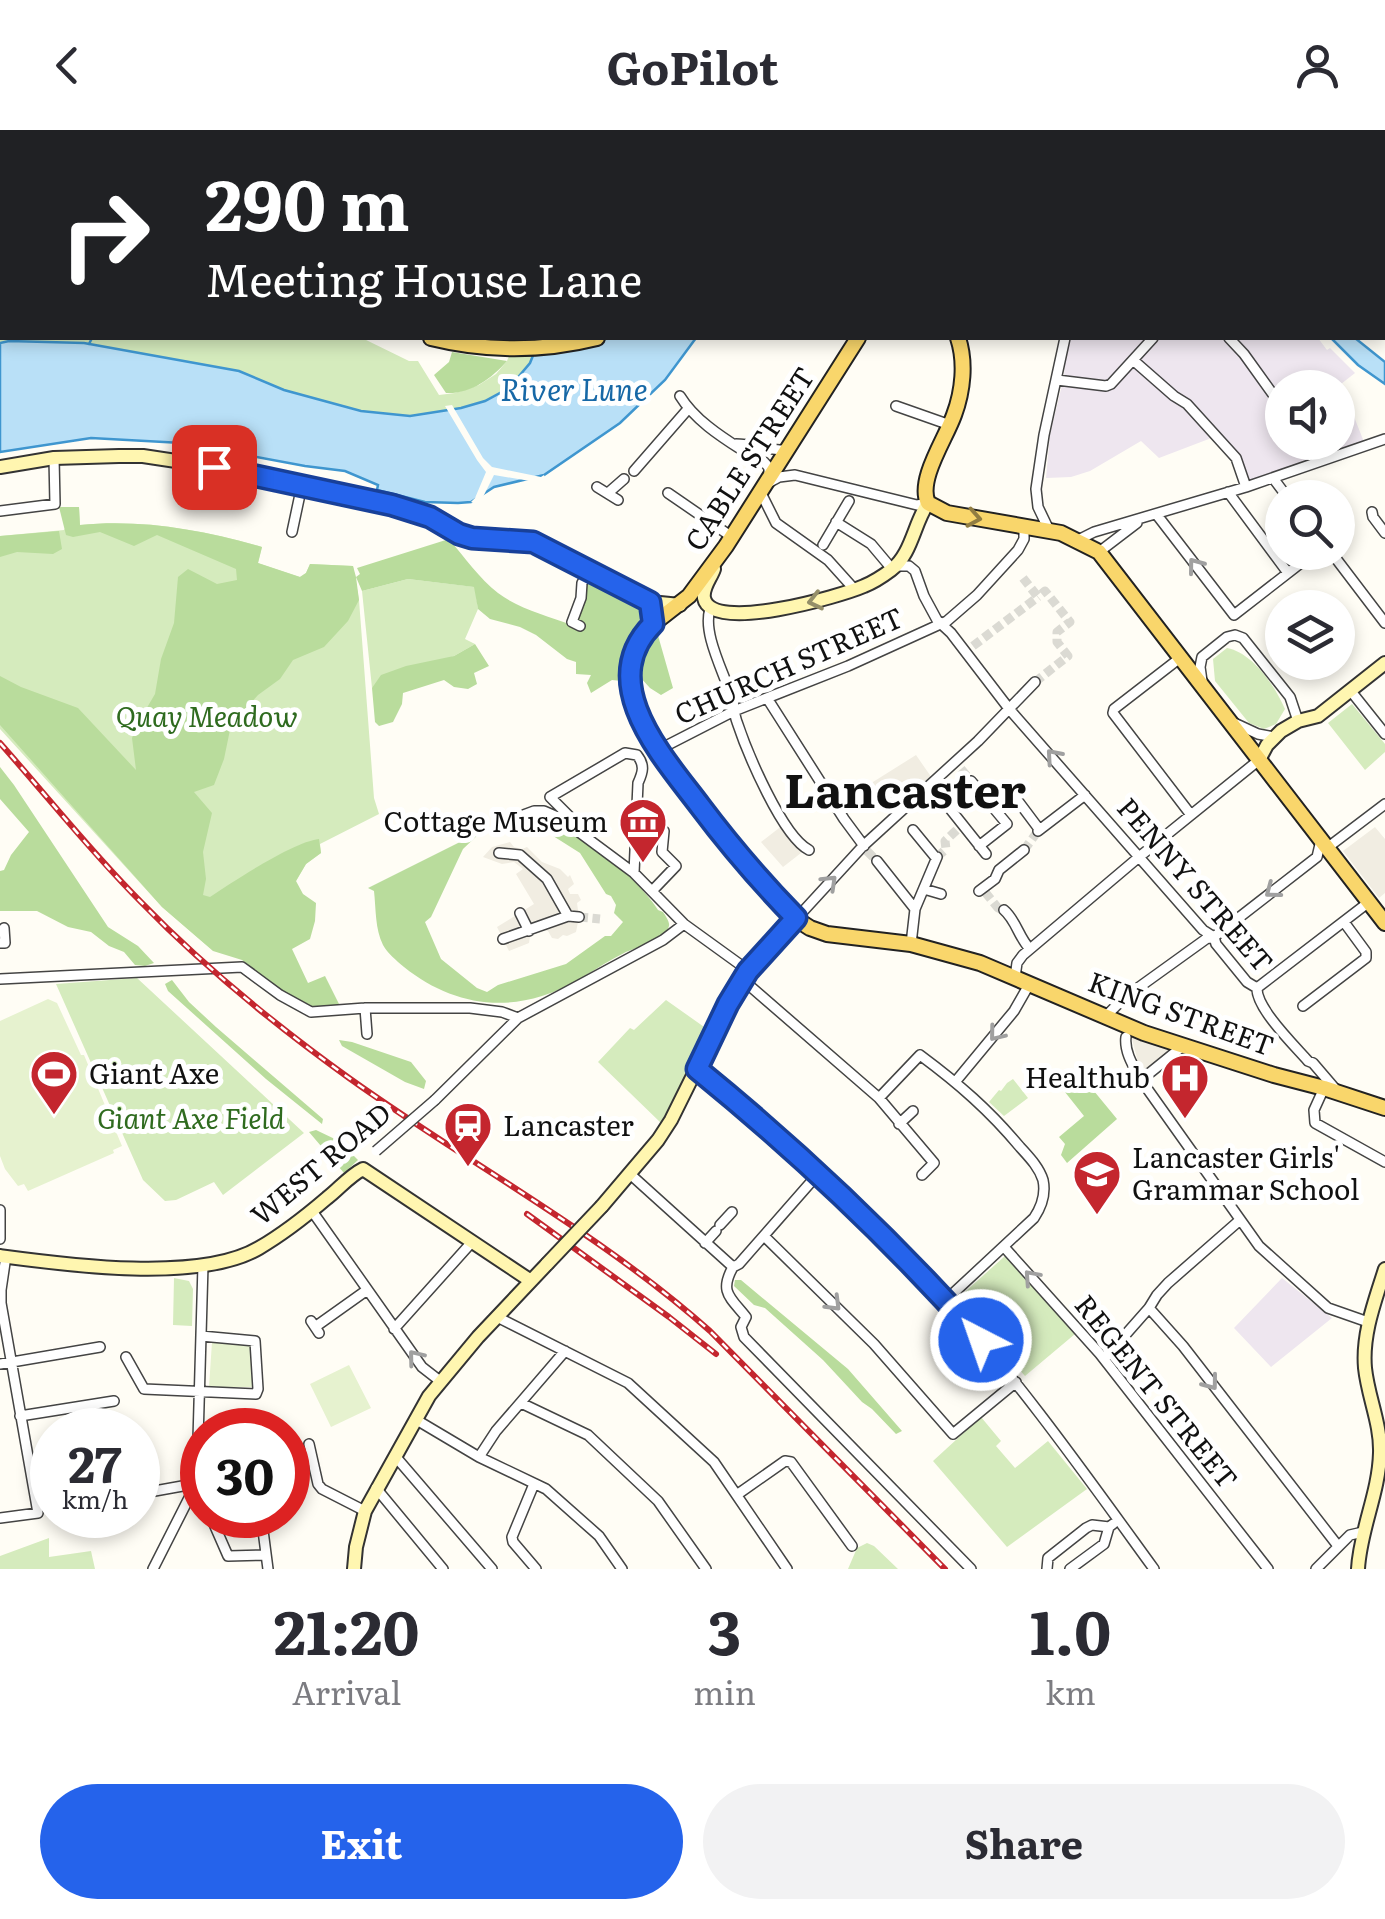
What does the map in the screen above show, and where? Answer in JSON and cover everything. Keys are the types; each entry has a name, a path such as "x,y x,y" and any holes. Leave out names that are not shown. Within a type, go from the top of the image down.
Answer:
{"main road":[{"path":"441,340 466,346 526,350 588,340"},
{"name":"CABLE STREET","path":"653,624 692,592 732,538 857,340"},
{"path":"958,340 962,384 950,425 926,478 924,492 928,502 946,513 1049,530 1098,552 1385,923"},
{"path":"653,624 638,641 631,685 656,751 741,858 796,918"},
{"name":"KING STREET","path":"796,918 827,934 912,944 980,963 1144,1033 1320,1087"},
{"name":"PENNY STREET","path":"1320,1087 1385,1108"}],"street":[{"path":"1049,530 1038,508 1037,480 1065,340"},
{"path":"1057,380 1111,384 1151,340"},
{"path":"1231,340 1265,384"},
{"path":"1133,360 1187,404 1236,458 1246,487"},
{"path":"680,396 698,418 742,450 760,457 769,467 765,486 776,523 828,560 855,590"},
{"path":"896,406 950,425"},
{"path":"634,471 688,409"},
{"path":"1078,540 1385,438"},
{"path":"736,444 788,450"},
{"path":"0,467 54,458 143,456 302,484 430,517 472,538 533,542 650,602 680,605"},
{"path":"0,511 55,504 54,458"},
{"path":"765,486 779,477 795,475 917,505 928,502"},
{"path":"608,493 624,479"},
{"path":"282,520 293,527 302,484"},
{"path":"598,486 618,500"},
{"path":"1228,492 1288,573"},
{"path":"668,493 732,538"},
{"path":"822,544 849,501"},
{"path":"719,556 703,592 710,609 742,614 816,602 855,590 895,567 928,502"},
{"name":"CHURCH STREET","path":"656,751 734,711 947,621 1020,547 1038,508"},
{"path":"1372,512 1385,533"},
{"path":"1157,514 1234,615 1235,635"},
{"path":"1098,552 1144,518"},
{"name":"PENNY STREET","path":"836,522 871,544 895,567 909,566 915,571 924,596 941,622 969,649 1010,710 1203,930 1214,936 1246,982 1256,988 1257,998 1267,1012 1339,1093"},
{"path":"580,626 572,622 589,570"},
{"path":"1234,615 1292,570"},
{"path":"1344,570 1385,624"},
{"path":"650,602 653,624"},
{"path":"710,609 710,631 750,756 774,806 799,844 809,850"},
{"path":"1204,688 1202,656 1227,636 1235,635 1243,638 1290,697 1298,721"},
{"path":"1180,658 1113,713 1191,815"},
{"path":"956,1081 1014,1011 1022,980 1019,959 1259,760 1274,737 1298,721 1318,716 1385,663"},
{"path":"354,1569 365,1511 415,1418 440,1381 602,1206 672,1120 722,1014 746,976 865,848 901,817 938,796 958,765 1035,682"},
{"path":"1350,690 1385,734"},
{"path":"766,698 865,848"},
{"path":"1228,720 1274,737"},
{"path":"588,838 550,797 631,753 640,759 643,772 638,783 634,873"},
{"path":"971,781 1007,824 989,858"},
{"path":"996,811 1014,797 1039,830 1086,795"},
{"path":"938,796 989,858 995,879 982,891"},
{"path":"1107,1016 1124,998 1214,936 1317,857 1324,844 1385,804"},
{"path":"510,820 534,810 553,814 654,890 684,924 878,1098 934,1164 922,1175"},
{"path":"912,830 937,857 915,908 912,944"},
{"path":"654,890 676,866 662,852 664,831"},
{"path":"989,858 1024,850"},
{"path":"500,853 520,855 547,878 574,916 503,939"},
{"path":"877,861 915,908"},
{"path":"924,889 941,894"},
{"path":"1256,988 1370,902"},
{"path":"1004,910 1030,949"},
{"path":"520,913 530,931"},
{"path":"1303,1006 1367,955 1344,922"},
{"name":"WEST ROAD","path":"3,1256 147,1269 229,1261 250,1253 312,1211 362,1169 376,1151 435,1100 518,1018 663,940 684,924"},
{"path":"0,943 5,943 4,928"},
{"path":"0,979 242,967 311,1012 470,1008 518,1018"},
{"path":"364,1008 367,1034"},
{"path":"1126,1036 1128,1053 1141,1080 1266,1254 1328,1308 1368,1322"},
{"path":"1141,1080 1183,1046"},
{"path":"878,1098 920,1055 996,1118 1044,1182 1040,1210 946,1300"},
{"path":"697,1069 818,1174 946,1300 1016,1382 1154,1569"},
{"path":"1320,1087 1315,1123 1385,1162"},
{"path":"899,1124 914,1111"},
{"path":"362,1169 531,1282"},
{"path":"630,1174 733,1267"},
{"path":"818,1174 733,1267 726,1293 746,1317 741,1327 744,1338 907,1496 971,1569"},
{"path":"0,1210 0,1239"},
{"path":"312,1211 394,1330 422,1367 440,1381"},
{"path":"706,1243 732,1212"},
{"path":"1104,1359 1157,1294 1240,1220"},
{"path":"764,1236 874,1344 953,1434 1016,1382"},
{"path":"394,1330 472,1242"},
{"name":"REGENT STREET","path":"1004,1247 1104,1359 1268,1569"},
{"path":"3,1256 1,1299 6,1363 30,1472"},
{"path":"200,1408 203,1265"},
{"path":"1358,1563 1380,1449 1366,1370 1368,1322 1385,1269"},
{"path":"315,1327 367,1290"},
{"path":"1149,1308 1338,1546"},
{"path":"497,1317 628,1383 714,1462 787,1569"},
{"path":"126,1357 144,1390 256,1394 255,1341 201,1336"},
{"path":"6,1363 100,1347"},
{"path":"479,1457 565,1351"},
{"path":"20,1416 114,1401"},
{"path":"521,1404 582,1431 595,1441 658,1502 706,1569"},
{"path":"415,1418 479,1457 546,1490 599,1536 622,1569"},
{"path":"310,1448 322,1489 365,1511"},
{"path":"395,1456 492,1569"},
{"path":"738,1494 785,1460 791,1462 852,1546"},
{"path":"534,1484 512,1537 536,1569"},
{"path":"376,1488 443,1569"},
{"path":"0,1518 30,1515"},
{"path":"1070,1569 1104,1544 1110,1527 1120,1520"},
{"path":"153,1569 180,1522"},
{"path":"1047,1569 1048,1558 1086,1528 1110,1527"},
{"path":"1316,1569 1350,1535 1363,1532"},
{"path":"220,1538 231,1569"},
{"path":"263,1538 268,1569"},
{"path":"1338,1546 1345,1546 1358,1563"},
{"path":"228,1556 265,1555"},
{"path":"432,1569 433,1557"}],"shaded area":[{"path":"1066,340 1320,340 1352,370 1265,370 1265,460 1315,460 1244,486 1233,459 1214,437 1159,458 1141,441 1090,471 1046,478 1050,434 1064,377"},
{"path":"1355,419 1364,442 1355,445"},
{"path":"916,755 934,781 896,816 884,796 873,798 865,787"},
{"path":"783,825 801,853 783,867 761,842"},
{"path":"1375,827 1385,839 1385,893 1379,898 1343,851"},
{"path":"510,842 514,847 527,847 542,862 570,875 574,884 568,889 570,894 578,894 581,900 577,903 576,932 558,939 542,930 530,936 529,943 509,951 497,927 534,904 516,874 523,869 514,862 502,864 483,857 492,847"},
{"path":"1131,1035 1173,1049 1144,1072 1140,1070"},
{"path":"1282,1278 1332,1318 1271,1367 1234,1328"}],"green space":[{"path":"366,340 409,361 418,361 439,395 479,385 496,374 507,361 515,340 539,340 530,363 509,388 461,408 410,416 361,411 284,390 239,371 84,343 0,343"},
{"path":"452,352 507,361 480,384 446,393 434,375 449,362"},
{"path":"59,507 79,507 80,525 172,527 262,547 258,563 300,577 310,564 353,566 359,600 348,621 324,647 293,660 280,679 258,695 231,725 214,785 194,792 212,813 203,852 203,895 210,897 279,854 319,839 321,853 306,864 296,881 303,894 316,903 315,921 310,939 292,949 308,983 325,976 340,1006 316,1009 282,991 242,960 213,951 162,907 0,725 0,676 78,708 136,770 132,738 155,694 161,659 174,623 178,577 188,569 217,584 237,580 236,569 157,535 134,546 100,532 66,535"},
{"name":"Quay Meadow","path":"79,507 80,525 172,527 262,547 258,563 300,577 310,564 353,566 374,798 379,814 320,844 321,853 306,864 296,881 210,948 162,907 0,729 0,536 64,530"},
{"path":"59,531 62,549 53,554 17,552 0,557 0,536"},
{"path":"449,539 491,587 534,612 572,625 587,597 587,583 593,580 642,609 621,658 622,681 612,680 591,693 587,683 591,675 576,674 576,662 536,635 490,619 478,609 474,587 408,579 362,591 356,577 360,574 357,568"},
{"path":"408,579 475,587 478,609 465,639 475,644 372,688 362,591"},
{"path":"657,632 673,688 661,695 639,676 644,652"},
{"path":"475,644 489,666 474,673 477,684 468,689 454,687 444,680 403,693 393,722 379,726 375,722 372,688 381,675 454,656"},
{"path":"1227,648 1254,663 1285,709 1276,724 1264,729 1249,723 1215,681 1213,659"},
{"path":"1352,704 1385,744 1385,752 1365,770 1328,723"},
{"path":"0,767 108,927 138,946 154,963 135,965 124,952 91,932 68,927 37,911 0,911 0,871 29,832 0,799"},
{"path":"543,819 572,831 623,870 663,912 669,923 667,931 553,992 505,1003 469,1000 435,987 387,951 378,932 374,891 368,888 482,831 463,849 431,917 425,922 441,959 487,992 566,964 605,936 611,936 623,922 614,913 616,905 611,896 580,853 531,822"},
{"name":"Giant Axe Field","path":"137,978 304,1133 223,1195 214,1182 176,1200 165,1201 143,1180 56,984"},
{"path":"172,980 216,1027 323,1119 322,1124 168,991 165,984"},
{"name":"Giant Axe","path":"48,999 57,1003 84,1055 122,1146 28,1191 24,1184 18,1186 0,1156 0,1021"},
{"path":"666,1000 707,1029 661,1123 598,1062 630,1028 634,1030"},
{"path":"339,1040 411,1062 426,1081 424,1089 342,1046"},
{"path":"1075,1068 1117,1119 1067,1163 1061,1155 1065,1144 1059,1137 1084,1116 1057,1082"},
{"path":"1013,1079 1028,1098 1004,1116 989,1102"},
{"path":"316,1130 339,1141 358,1160 344,1173 309,1132"},
{"path":"1005,1256 1075,1334 1025,1376 957,1299"},
{"path":"174,1278 189,1281 193,1289 192,1326 173,1325"},
{"path":"735,1280 741,1280 848,1369 902,1431 896,1434 823,1360 734,1286"},
{"path":"212,1342 250,1342 254,1346 255,1385 209,1387"},
{"path":"349,1365 371,1408 331,1427 310,1384"},
{"path":"981,1417 1001,1441 996,1446 1015,1468 1048,1441 1087,1489 1007,1547 933,1461"},
{"path":"49,1538 49,1557 91,1551 95,1569 0,1569 0,1556"},
{"path":"867,1543 898,1569 848,1569 857,1548"}],"water":[{"name":"River Lune","path":"539,340 695,340 665,380 620,423 544,475 494,487 471,502 425,502 377,490 378,485 345,471 182,443 91,438 0,452 0,343 9,341 84,343 239,371 284,390 361,411 410,416 485,401 509,388 530,363"},
{"path":"1333,340 1358,340 1385,362 1385,384"}],"pier":[{"path":"452,405 492,467 544,475 546,480 524,485 530,481 494,475 481,501 471,502 486,472 445,406"}],"waterway":[{"path":"89,344 91,340"}],"tunnel":[{"path":"1023,578 1038,597"},
{"path":"1035,682 1068,656 1057,642 1057,632 1070,622 1045,591 1038,597"},
{"path":"973,646 1038,597"},
{"path":"961,769 971,781"},
{"path":"932,796 946,806"},
{"path":"937,857 946,849 945,841 961,826"},
{"path":"1024,850 1038,831"},
{"path":"867,851 877,861"},
{"path":"985,892 1004,910"},
{"path":"579,917 600,919"}],"railway":[{"path":"0,743 123,883 215,972 349,1078 579,1231 668,1296 710,1331 945,1569"},
{"path":"527,1214 716,1354"}],"place":[{"name":"Cottage Museum","path":"643,864"},
{"name":"Giant Axe","path":"54,1116"},
{"name":"Healthub","path":"1185,1120"},
{"name":"Lancaster","path":"468,1168"},
{"name":"Lancaster Girls' Grammar School","path":"1097,1216"}],"district":[{"name":"Lancaster","path":"905,791"}],"route":[{"path":"214,467 392,505 430,517 472,538 533,542 650,602 653,624 638,641 631,685 652,743 732,847 796,918 748,971 697,1069 882,1234 981,1340"}]}
